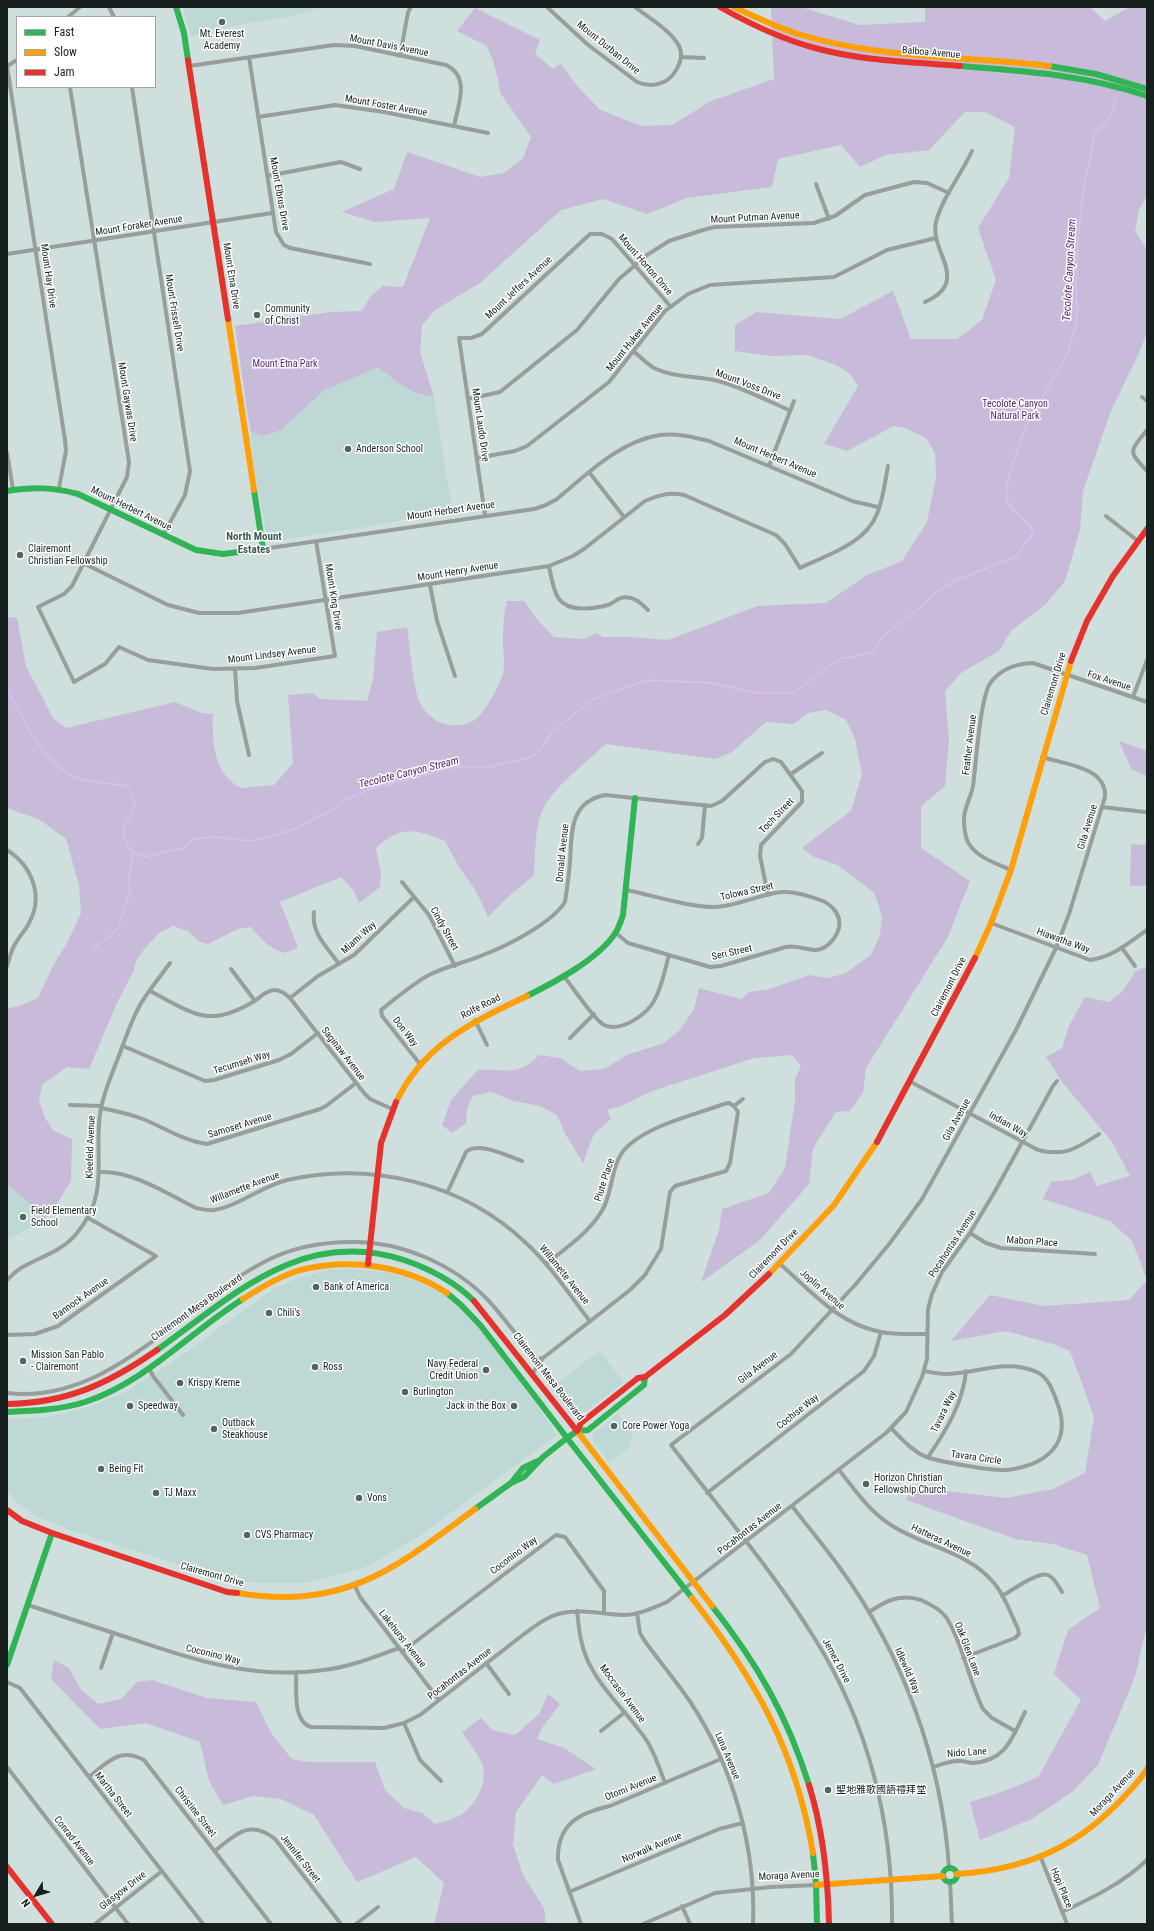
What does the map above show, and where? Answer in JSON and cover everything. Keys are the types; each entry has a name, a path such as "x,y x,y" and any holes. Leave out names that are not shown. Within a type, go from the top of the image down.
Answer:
{"main road":[{"name":"Mount Etna Drive","path":"176,7 184,33 263,549"},
{"name":"Balboa Avenue","path":"720,7 752,26 779,37 849,55 1046,73 1100,82 1147,96"},
{"name":"Balboa Avenue","path":"734,7 755,19 782,30 848,47 1045,65 1104,75 1147,89"},
{"name":"Mount Herbert Avenue","path":"10,490 37,486 59,488 111,510 163,536 196,550 212,554 263,549"},
{"name":"Clairemont Drive","path":"577,1431 581,1422 638,1378 645,1377 725,1315 763,1282 834,1204 864,1162 911,1082 973,964 991,923 1011,870 1066,675 1087,621 1098,600 1147,529"},
{"name":"Rolfe Road","path":"368,1264 368,1252 381,1144 392,1109 406,1084 420,1064 448,1038 475,1020 533,993 563,975 601,949 616,933 623,915 635,798"},
{"name":"Clairemont Mesa Boulevard","path":"7,1404 39,1403 90,1390 122,1372 155,1350 226,1297 275,1267 307,1256 344,1250 368,1252 416,1263 447,1279 462,1290 488,1316 752,1659 781,1710 790,1730 809,1785 822,1845 828,1884 829,1924"},
{"name":"Clairemont Mesa Boulevard","path":"7,1412 53,1410 110,1392 149,1368 238,1302 268,1283 310,1266 344,1262 368,1264 396,1269 412,1274 441,1289 455,1299 479,1324 685,1589 742,1666 776,1728 799,1788 807,1816 813,1847 817,1924"},
{"path":"149,1368 155,1350"},
{"name":"Clairemont Drive","path":"7,1510 22,1521 52,1534 227,1592 279,1597 310,1596 334,1592 356,1586 382,1574 416,1554 511,1483 515,1474 527,1465 540,1460 577,1431 588,1430 644,1385 645,1377"},
{"path":"7,1665 10,1647 28,1605 52,1534"},
{"name":"Moraga Avenue","path":"957,1874 989,1871 1040,1858 1066,1845 1094,1827 1109,1814 1147,1769"},
{"path":"7,1867 52,1924"},
{"path":"950,1868 956,1870 957,1874 955,1881 950,1882 946,1881 943,1876 944,1871 950,1868"},
{"name":"Moraga Avenue","path":"816,1885 943,1876"}],"street":[{"path":"69,16 80,7"},
{"path":"109,7 114,16"},
{"path":"400,56 408,12 411,7"},
{"name":"Mount Durban Drive","path":"547,7 587,44 637,82 644,85 659,84 665,81 676,71 681,57"},
{"path":"635,7 673,37 679,46 681,57 704,58"},
{"name":"Mount Davis Avenue","path":"189,66 334,45 355,46 446,65 457,72 461,80 462,88 454,126"},
{"name":"Mount Elbrus Drive","path":"249,57 276,232 284,245 290,248 370,264"},
{"path":"7,66 16,61"},
{"name":"Mount Hay Drive","path":"7,66 65,440 66,451 59,488"},
{"name":"Mount Gaywas Drive","path":"70,88 96,241 104,309 129,462 127,477 72,586 64,594 38,607 74,682 105,664 119,647"},
{"name":"Mount Frissell Drive","path":"132,88 190,471 185,495 163,536"},
{"name":"Mount Foster Avenue","path":"258,117 335,104 384,112 488,133"},
{"path":"925,302 940,294 946,283 945,260 936,238 936,221 949,192 972,151"},
{"path":"267,176 341,162 360,170"},
{"name":"Mount Putman Avenue","path":"468,399 500,392 506,388 577,330 619,279 634,265 646,255 670,241 703,230 723,227 814,223 829,219 865,195 914,182 927,183 949,192"},
{"path":"816,184 829,219"},
{"name":"Mount Foraker Avenue","path":"7,254 272,213"},
{"name":"Mount Horton Drive","path":"584,237 590,234 602,234 612,239 671,307"},
{"name":"Mount Jeffers Avenue","path":"458,338 471,338 482,334 584,237"},
{"name":"Mount Hukee Avenue","path":"477,458 515,451 527,446 609,382 671,307 688,294 710,285 834,278 887,250 936,238"},
{"name":"Mount Laudo Drive","path":"458,338 485,515"},
{"name":"Mount Voss Drive","path":"634,352 654,368 665,373 679,376 708,378 724,382 790,410"},
{"path":"1142,397 1147,401"},
{"path":"768,466 794,401"},
{"path":"1147,430 1133,447 1132,452 1134,458 1147,471"},
{"name":"Mount Herbert Avenue","path":"263,549 485,515 534,509 557,499 589,472 621,449 636,441 661,435 684,435 709,441 852,501 878,507"},
{"path":"7,452 10,490"},
{"path":"878,507 888,466"},
{"path":"589,472 624,517"},
{"name":"Mount Henry Avenue","path":"83,564 168,605 199,613 238,613 549,566 573,556 645,501 657,495 684,495 776,535 785,544 800,568 858,539 870,527 878,507"},
{"path":"1106,516 1138,541"},
{"name":"Mount King Drive","path":"316,541 335,656"},
{"path":"549,566 557,597 565,606 574,608 609,605 621,598 628,598 638,600 648,610"},
{"path":"430,585 437,621 455,676"},
{"name":"Mount Lindsey Avenue","path":"119,647 129,653 159,662 213,669 235,669 335,656"},
{"path":"1133,697 1147,660"},
{"name":"Feather Avenue","path":"1011,870 979,855 968,840 964,818 972,788 984,700 990,683 1004,670 1018,664 1033,663 1066,675"},
{"path":"235,669 237,701 249,755"},
{"name":"Fox Avenue","path":"1066,675 1147,702"},
{"path":"791,774 822,754"},
{"name":"Gila Avenue","path":"671,1445 791,1354 832,1311 890,1243 922,1199 1016,1030 1056,948 1069,914 1106,790 1102,780 1094,772 1042,757"},
{"name":"Donald Avenue","path":"383,1008 431,974 508,944 562,908 565,902 572,826 579,810 587,802 605,795 711,806 722,801 765,762 773,759 781,762 791,774"},
{"name":"Toch Street","path":"768,896 760,856 761,845 802,802 802,791 791,774"},
{"path":"698,844 702,838 705,805"},
{"path":"1102,807 1145,812"},
{"path":"7,850 30,873 36,890 37,903 29,923 16,941 7,966"},
{"name":"Cindy Street","path":"402,882 429,915 454,966"},
{"name":"Tolowa Street","path":"626,890 702,906 717,907 781,892 799,893 825,902 834,909 839,919"},
{"name":"Miami Way","path":"290,998 318,976 354,955 414,897"},
{"path":"314,912 312,922 315,930 339,964"},
{"name":"Seri Street","path":"616,933 628,943 710,967 721,966 786,947 796,946 815,950 824,947 835,937 838,932 839,919"},
{"name":"Hiawatha Way","path":"991,923 1090,960 1103,958 1122,948 1147,930"},
{"path":"1122,948 1135,966"},
{"path":"563,975 604,1025 618,1028 627,1025 651,1005 656,998 669,955"},
{"name":"Kleefeld Avenue","path":"7,1280 20,1269 53,1252 70,1241 88,1218 96,1197 100,1172 101,1107 104,1095 130,1024 170,963"},
{"path":"231,969 255,1001"},
{"path":"150,992 200,1015 211,1016 238,1010 255,1001 268,991 274,990 284,992 290,998"},
{"name":"Saginaw Avenue","path":"290,998 370,1099 392,1109"},
{"name":"Don Way","path":"383,1008 381,1010 382,1016 420,1064"},
{"path":"570,1038 594,1014"},
{"path":"475,1020 487,1045"},
{"name":"Tecumseh Way","path":"123,1046 205,1081 214,1080 279,1060 291,1054 318,1033"},
{"name":"Pocahontas Avenue","path":"296,1673 299,1717 304,1725 311,1728 384,1728 404,1724 420,1715 541,1622 560,1614 578,1611 623,1614 637,1613 667,1602 839,1470 891,1428 906,1412 924,1371 927,1358 928,1309 932,1294 942,1272 970,1233 1053,1086 1058,1081"},
{"name":"Indian Way","path":"911,1082 1038,1150 1051,1153 1060,1153 1075,1149 1099,1134"},
{"name":"Samoset Avenue","path":"70,1105 101,1107 117,1111 144,1119 194,1143 207,1144 320,1109 356,1083"},
{"path":"533,1373 543,1358 630,1290 652,1267 663,1240 670,1192 675,1186 726,1171 730,1163 738,1112 734,1106 743,1099"},
{"name":"Piute Place","path":"546,1264 588,1229 604,1209 617,1161 628,1146 646,1133 724,1104 728,1103 734,1106"},
{"path":"448,1191 466,1152 471,1148 480,1147 522,1161"},
{"name":"Willamette Avenue","path":"100,1172 111,1171 127,1175 196,1208 208,1210 228,1205 262,1189 286,1181 321,1174 346,1173 377,1176 414,1181 448,1191 493,1216 528,1244 546,1264 590,1320"},
{"name":"Bannock Avenue","path":"7,1335 35,1334 58,1326 156,1256 88,1218"},
{"name":"Mabon Place","path":"970,1233 986,1243 1001,1248 1095,1254"},
{"name":"Clairemont Mesa Boulevard","path":"7,1394 19,1395 51,1393 92,1378 139,1352 245,1273 280,1255 303,1248 325,1244 370,1242 405,1250 442,1265 485,1298 533,1356 537,1359 543,1358"},
{"name":"Joplin Avenue","path":"780,1264 832,1311 850,1322 881,1332 927,1334"},
{"name":"Cochise Way","path":"707,1493 864,1371 874,1356 881,1332"},
{"name":"Tavara Circle","path":"891,1428 913,1449 928,1457 942,1461 1006,1470 1035,1464 1046,1458 1058,1444 1063,1429 1062,1414 1051,1388 1045,1378 1038,1372 1015,1365 987,1367 944,1374 924,1371"},
{"path":"149,1368 153,1376 183,1416"},
{"name":"Tavara Way","path":"928,1457 950,1423 965,1388 966,1371"},
{"name":"Jemez Drive","path":"671,1445 786,1595 816,1640 838,1680 858,1726 877,1787 887,1831 892,1879 892,1924"},
{"name":"Hatteras Avenue","path":"839,1470 864,1502 890,1525 964,1559 984,1572 995,1584 1018,1629 1019,1634 1015,1638 963,1658"},
{"name":"Idlewild Way","path":"792,1506 841,1569 869,1612 905,1682 933,1767 945,1821 950,1868"},
{"name":"Coconino Way","path":"28,1605 192,1659 236,1670 296,1673 324,1670 361,1662 400,1650 552,1537 560,1535 564,1537 604,1591 604,1612"},
{"path":"1002,1596 1035,1576 1044,1574 1048,1575 1055,1581 1062,1592"},
{"name":"Lakehurst Avenue","path":"356,1586 360,1597 439,1700"},
{"name":"Oak Glen Lane","path":"869,1612 893,1599 910,1598 929,1603 946,1617 983,1709 992,1718 1015,1731"},
{"name":"Moccasin Avenue","path":"578,1611 580,1639 587,1660 597,1676 647,1742 655,1756 665,1783"},
{"name":"Luna Avenue","path":"637,1613 640,1633 644,1640 691,1703 721,1759 743,1823 749,1857 753,1924"},
{"path":"101,1668 113,1633"},
{"path":"486,1663 509,1694"},
{"name":"Martha Street","path":"7,1682 20,1688 203,1924"},
{"path":"601,1731 625,1712"},
{"name":"Nido Lane","path":"933,1767 947,1762 960,1761 971,1763 993,1759 1002,1754 1011,1742 1025,1712"},
{"path":"404,1724 420,1760 440,1781"},
{"name":"Christine Street","path":"89,1777 119,1755 134,1755 144,1760 271,1924"},
{"name":"Otomi Avenue","path":"569,1892 558,1860 559,1844 561,1836 575,1818 591,1810 610,1806 721,1759"},
{"name":"Conrad Avenue","path":"7,1767 128,1924"},
{"name":"Norwalk Avenue","path":"569,1892 719,1829 743,1823"},
{"name":"Jennifer Street","path":"215,1851 243,1830 255,1829 267,1833 275,1839 341,1924"},
{"name":"Hopi Place","path":"1040,1858 1067,1924"},
{"path":"1062,1912 1091,1899 1114,1885 1147,1860"},
{"name":"Glasgow Drive","path":"95,1924 162,1871"},
{"path":"950,1882 952,1924"},
{"name":"Moraga Avenue","path":"643,1924 715,1893 752,1888 816,1885"},
{"path":"569,1892 581,1924"},
{"path":"682,1906 690,1924"},
{"path":"356,1924 378,1907"}],"shaded area":[{"name":"Mt. Everest Academy","path":"183,7 321,7 296,15 217,29 191,36"},
{"name":"Anderson School","path":"378,367 387,375 421,395 434,397 452,510 372,526 268,542 253,462 251,432 263,436 281,430 323,391"},
{"name":"Field Elementary School","path":"7,1184 40,1212 40,1223 7,1240"},
{"path":"352,1269 384,1272 414,1280 445,1295 477,1325 530,1395 557,1435 425,1532 384,1557 365,1567 308,1583 252,1583 184,1566 70,1530 37,1516 16,1502 7,1490 7,1419 49,1417 91,1406 124,1393 171,1363 273,1289 300,1277 328,1270"},
{"path":"599,1351 624,1382 578,1417 573,1417 550,1388"},
{"path":"618,1414 633,1433 629,1448 610,1463 592,1440 593,1434"}],"green space":[{"name":"Tecolote Canyon Natural Park","path":"771,7 801,7 859,25 925,22 925,7 1090,7 1105,21 1130,7 1147,7 1147,195 1139,210 1135,231 1147,250 1147,332 1139,353 1110,413 1083,491 1080,530 1065,581 1046,604 1011,631 999,651 961,673 945,691 949,741 945,786 921,806 921,848 970,881 948,937 866,1068 863,1093 850,1111 836,1112 813,1148 809,1184 759,1241 701,1282 719,1230 722,1209 769,1193 785,1168 795,1101 795,1080 801,1066 792,1055 754,1058 652,1091 624,1105 607,1110 611,1119 594,1134 583,1163 566,1135 557,1115 540,1106 513,1101 491,1092 473,1096 467,1108 466,1123 452,1133 442,1125 451,1100 478,1070 518,1069 524,1067 539,1055 560,1058 580,1071 604,1069 629,1054 662,1044 680,1030 694,1009 699,988 741,999 749,992 770,989 809,975 828,978 846,973 871,955 880,935 882,917 875,894 838,865 814,857 802,848 851,811 862,775 855,739 846,720 826,710 808,713 794,724 766,722 732,752 715,759 606,744 562,784 547,802 542,811 538,825 534,875 508,897 488,917 476,891 459,867 445,841 425,834 409,831 393,836 376,848 381,873 380,887 359,903 353,890 341,877 280,902 298,948 284,953 278,951 265,943 251,927 238,929 208,944 200,942 188,931 173,926 159,933 136,961 134,970 118,1001 89,1069 67,1067 42,1085 39,1100 45,1118 53,1130 72,1139 71,1181 52,1212 40,1223 40,1212 7,1184 7,1009 22,1005 38,998 81,913 79,885 66,839 40,820 7,808 8,617 17,618 26,666 53,718 66,728 175,702 202,713 213,714 213,739 216,756 223,772 232,782 241,788 274,785 293,763 288,695 312,693 321,699 367,701 373,679 377,632 407,627 414,679 421,705 425,711 437,721 444,724 466,724 473,721 482,713 502,678 504,664 503,623 507,601 524,601 536,618 554,637 584,639 597,633 603,637 630,637 668,640 758,606 826,603 867,575 902,561 927,522 936,477 935,453 926,438 905,428 894,426 847,451 824,444 858,386 850,374 836,365 807,355 770,356 735,351 735,325 756,312 840,319 893,291 911,339 957,339 982,320 996,280 978,228 1009,178 1015,127 985,112 965,112 929,150 886,155 860,167 841,145 778,159 772,187 687,198 647,214 603,199 561,210 480,283 435,310 422,325 420,352 434,397 411,390 378,367 323,391 281,430 263,436 251,432 235,326 330,312 362,311 370,297 383,286 403,287 430,218 375,222 342,212 394,189 407,152 480,177 504,173 523,158 531,137 501,94 494,63 487,46 457,31 475,8 540,40 535,54 553,69 561,64 578,87 600,110 642,126 672,125 711,101 774,79"},
{"path":"1119,741 1147,751 1147,776 1131,769"},
{"path":"1131,844 1147,845 1147,886 1130,886"},
{"path":"1147,966 1147,1280 1132,1241 1110,1221 1043,1199 1051,1182 1075,1179 1090,1172 1097,1186 1130,1176 1112,1142 1062,1082 1046,1057 1062,1048 1069,1026 1085,997 1109,1002 1122,992 1135,972"},
{"path":"1147,1280 1147,1624 1135,1677 1098,1765 1072,1792 1032,1819 980,1840 970,1802 999,1793 1038,1777 1081,1700 1054,1674 1068,1630 1100,1608 1087,1555 1053,1544 1016,1539 906,1500 910,1492 904,1486 1006,1498 1053,1489 1085,1473 1094,1417 1070,1351 1053,1344 1006,1331 951,1341 990,1295 1044,1306 1129,1300"},
{"path":"54,1660 69,1668 81,1690 98,1704 121,1699 137,1682 152,1680 207,1698 256,1702 271,1733 292,1759 308,1762 375,1762 385,1790 404,1808 422,1813 435,1824 447,1821 463,1814 478,1796 483,1783 484,1770 482,1764 462,1732 481,1718 492,1730 515,1735 539,1714 548,1694 560,1704 542,1728 537,1739 564,1748 596,1769 554,1784 542,1775 516,1812 513,1845 523,1875 544,1908 546,1924 434,1924 444,1883 416,1857 357,1882 314,1815 281,1799 253,1796 223,1805 209,1781 200,1742 146,1723 100,1729 51,1679"}],"waterway":[{"name":"Tecolote Canyon Stream","path":"1143,83 1147,81"},
{"name":"Tecolote Canyon Stream","path":"7,688 36,741 56,765 81,779 127,786 133,796 134,806 131,815 124,825 124,836 131,852 144,857 183,848 194,839 216,837 252,841 269,837 300,827 318,816 329,812 347,799 370,789 456,767 489,767 532,757 542,748 552,732 592,700 638,683 649,680 711,683 757,693 793,693 841,658 853,657 872,652 885,634 916,611 938,591 957,580 1015,557 1033,534 1030,525 1014,511 1007,500 1007,486 1012,465 1025,428 1068,353 1077,321 1076,285 1078,238 1084,183 1092,152 1094,133 1111,115 1114,100 1121,92"},
{"path":"94,951 97,945 113,934 119,926 130,892 129,877 132,861 131,853"}],"traffic: fast":[{"path":"176,7 184,33 188,60"},
{"path":"960,66 1055,75 1101,83 1147,96"},
{"path":"1049,66 1096,74 1147,89"},
{"path":"7,491 42,488 78,494 196,550 223,554 263,549 254,490"},
{"path":"527,996 576,969 599,951 617,930 623,915 635,798"},
{"path":"157,1350 241,1289 270,1272 301,1260 333,1253 367,1252 404,1260 441,1276 458,1287 474,1301"},
{"path":"447,1293 481,1326 567,1438 577,1431 588,1430 644,1385 645,1377"},
{"path":"7,1412 37,1411 66,1407 85,1402 107,1393 148,1369 223,1312 243,1299"},
{"path":"475,1509 511,1483 524,1477 543,1457 567,1438 692,1598"},
{"path":"511,1483 523,1468 540,1460"},
{"path":"7,1665 52,1533"},
{"path":"712,1606 757,1669 781,1713 809,1785"},
{"path":"813,1853 816,1884 817,1924"},
{"path":"947,1868 953,1868 957,1872 957,1875 957,1878 953,1882 947,1882 943,1878 943,1872 947,1868"}],"traffic: slow":[{"path":"734,7 798,34 860,48 923,56 1049,66"},
{"path":"228,319 254,490"},
{"path":"975,958 991,923 1011,870 1071,661"},
{"path":"396,1102 407,1082 420,1065 451,1037 468,1026 527,996"},
{"path":"769,1274 834,1205 877,1142"},
{"path":"243,1299 270,1283 300,1270 319,1266 338,1265 376,1266 395,1270 430,1283 447,1293"},
{"path":"577,1431 712,1606"},
{"path":"237,1593 275,1597 308,1596 338,1590 366,1580 392,1567 446,1531 475,1509"},
{"path":"692,1598 715,1628 735,1658 770,1717 784,1748 796,1781 806,1816 813,1853"},
{"path":"957,1874 1003,1868 1044,1855 1063,1845 1082,1834 1100,1820 1129,1792 1147,1769"},
{"path":"816,1885 943,1876"}],"traffic: jam":[{"path":"720,7 766,30 815,48 851,56 960,66"},
{"path":"188,60 228,319"},
{"path":"1071,661 1087,621 1113,576 1147,529"},
{"path":"877,1142 975,958"},
{"path":"368,1264 381,1143 396,1102"},
{"path":"577,1431 581,1423 638,1378 645,1377 725,1315 769,1274"},
{"path":"474,1301 577,1431"},
{"path":"7,1404 49,1400 86,1389 121,1373 157,1350"},
{"path":"7,1510 22,1521 52,1533 227,1592 237,1593"},
{"path":"809,1785 818,1819 824,1854 829,1924"},
{"path":"7,1867 52,1924"}],"place":[{"name":"Mt. Everest Academy","path":"222,22"},
{"name":"Community of Christ","path":"257,315"},
{"name":"Anderson School","path":"348,449"},
{"name":"Clairemont Christian Fellowship","path":"20,555"},
{"name":"Field Elementary School","path":"23,1217"},
{"name":"Bank of America","path":"316,1287"},
{"name":"Chili's","path":"269,1313"},
{"name":"Mission San Pablo - Clairemont","path":"23,1361"},
{"name":"Ross","path":"315,1367"},
{"name":"Navy Federal Credit Union","path":"486,1370"},
{"name":"Krispy Kreme","path":"180,1383"},
{"name":"Burlington","path":"405,1392"},
{"name":"Speedway","path":"130,1406"},
{"name":"Jack in the Box","path":"514,1406"},
{"name":"Core Power Yoga","path":"614,1426"},
{"name":"Outback Steakhouse","path":"214,1429"},
{"name":"Being Fit","path":"101,1469"},
{"name":"Horizon Christian Fellowship Church","path":"866,1484"},
{"name":"TJ Maxx","path":"156,1493"},
{"name":"Vons","path":"359,1498"},
{"name":"CVS Pharmacy","path":"247,1535"},
{"name":"聖地雅歌國語禮拜堂","path":"828,1790"}],"district":[{"name":"North Mount Estates","path":"254,543"}],"park label":[{"name":"Mount Etna Park","path":"285,364"}]}
